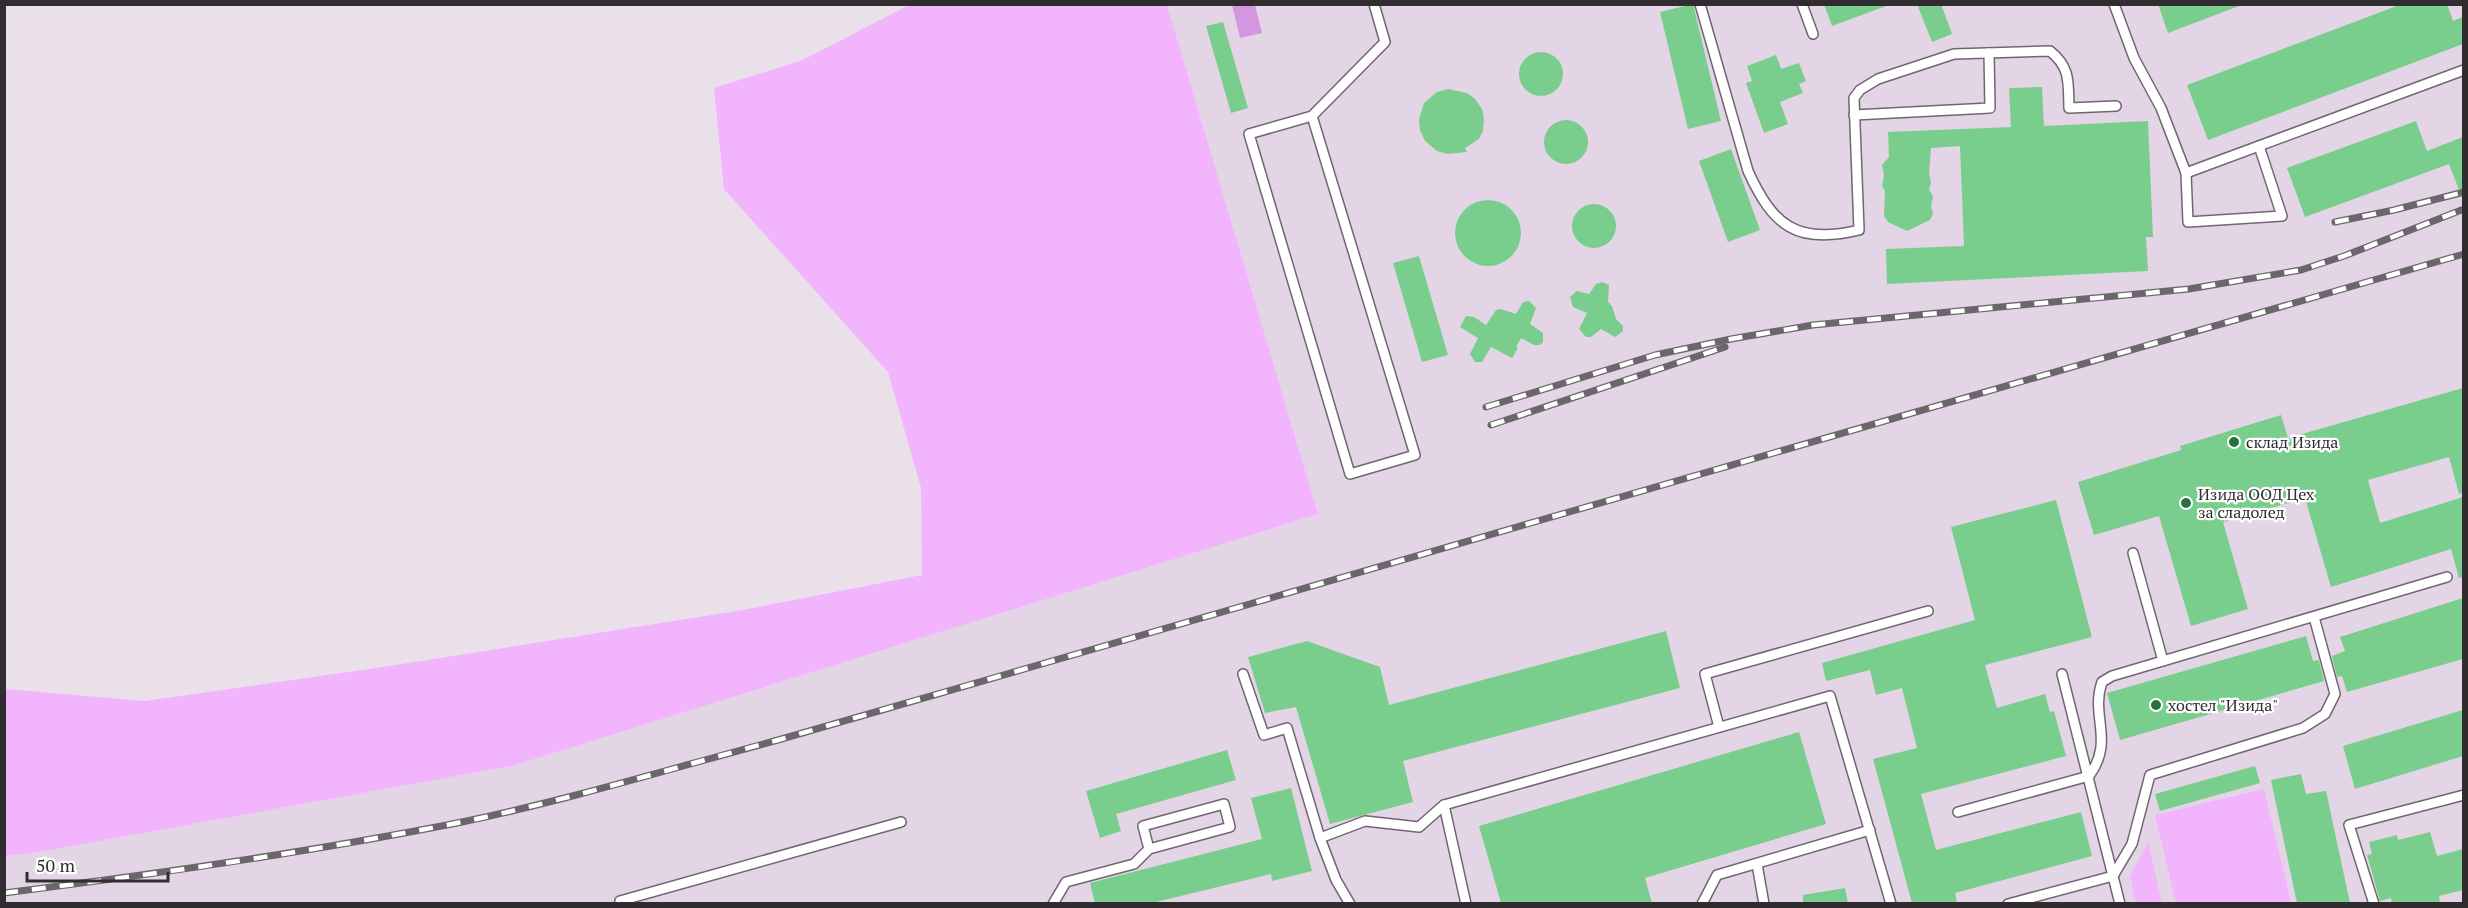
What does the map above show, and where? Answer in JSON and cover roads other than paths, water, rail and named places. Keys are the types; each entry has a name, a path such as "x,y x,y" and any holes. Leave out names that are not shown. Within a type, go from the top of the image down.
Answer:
{"lane":[{"path":"1312,116 1414,455 1350,474 1249,134 1312,116 1385,42 1374,4"},
{"path":"1700,4 1748,171 1759,196 1771,214 1789,228 1810,234 1859,230 1854,98 1860,90 1878,79 1954,54 2050,51 2062,62 2068,78 2069,108 2116,106"},
{"path":"1802,4 1813,34"},
{"path":"2114,4 2134,58 2161,108 2186,173 2188,222 2282,216 2259,146"},
{"path":"1854,115 1990,108 1989,53"},
{"path":"2186,173 2463,70"},
{"path":"2133,553 2163,661"},
{"path":"1958,812 2089,776 2099,763 2103,738 2097,694 2102,682 2112,676 2447,577"},
{"path":"1719,728 1705,675 1928,611"},
{"path":"2008,903 2113,876 2132,844 2150,775 2303,728 2325,714 2335,694 2314,617"},
{"path":"1243,674 1264,735 1287,728 1320,837 1336,880 1350,903"},
{"path":"2062,674 2120,903"},
{"path":"1320,837 1365,821 1419,827 1444,805 1830,696 1891,903"},
{"path":"2374,903 2349,825 2463,795"},
{"path":"1053,903 1066,882 1134,864 1149,849 1230,827 1224,804 1143,826 1149,849"},
{"path":"1444,805 1466,903"},
{"path":"621,903 620,901 901,822"},
{"path":"1702,903 1717,875 1869,830"},
{"path":"1756,864 1764,903"}],"railway":[{"path":"2335,222 2464,192"},
{"path":"1486,407 1655,355 1813,325 2189,289 2301,270 2344,256 2464,209"},
{"path":"4,893 291,853 462,822 581,794 778,740 2464,254"},
{"path":"1491,425 1725,347"}],"place":[{"name":"склад Изида","path":"2234,442"},
{"name":"Изида ООД Цех за сладолед","path":"2186,503"},
{"name":"хостел \"Изида\"","path":"2156,705"}]}
